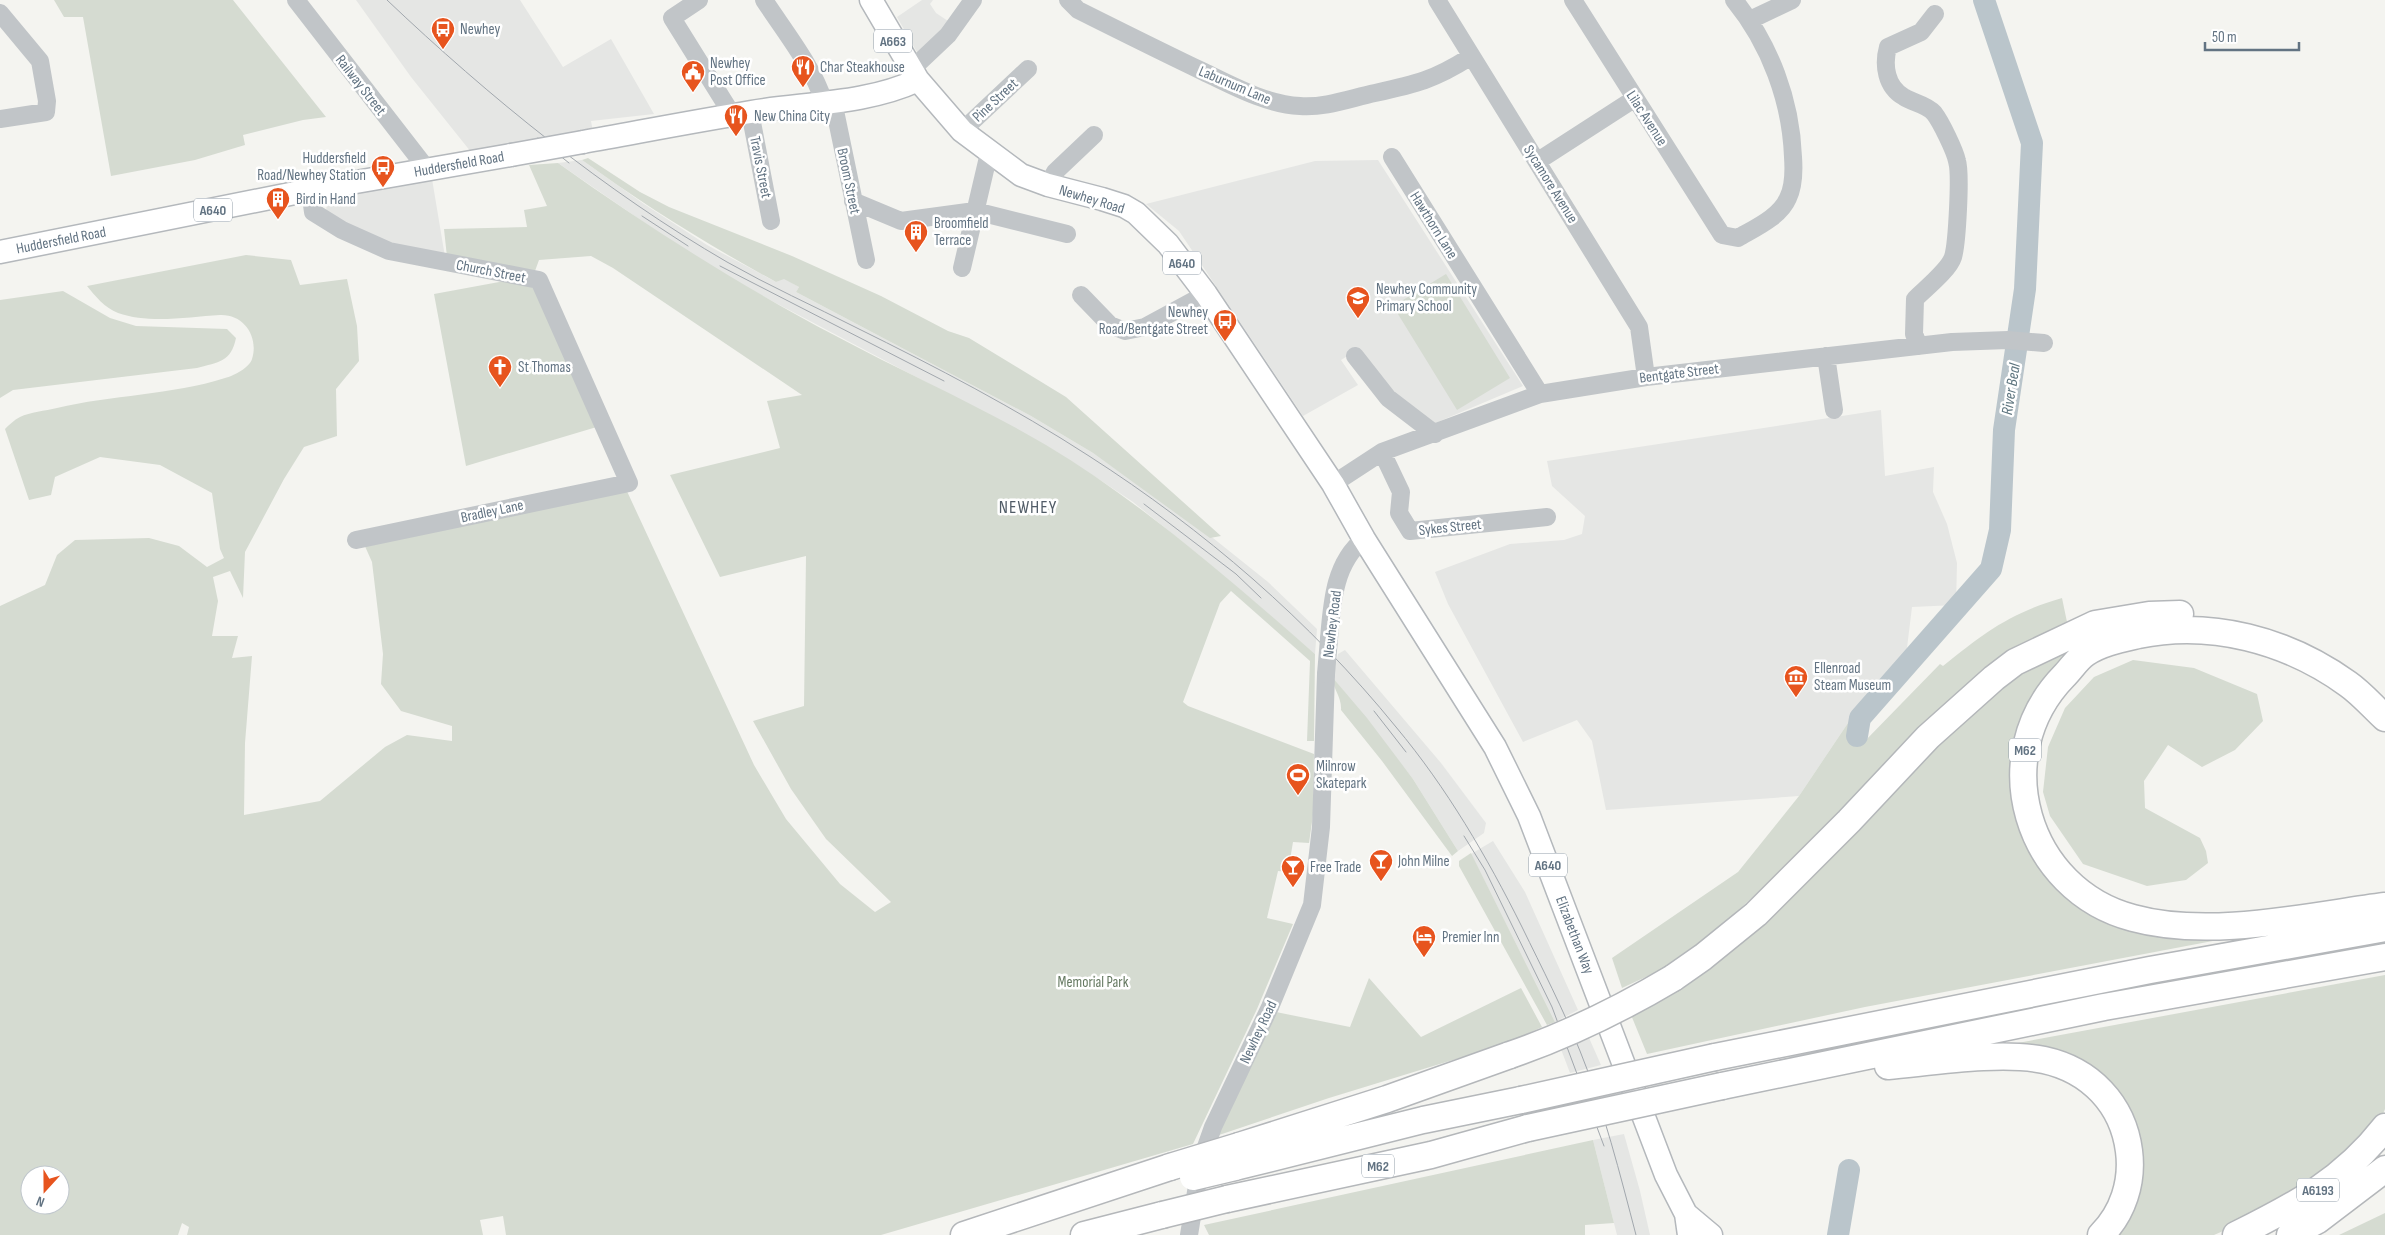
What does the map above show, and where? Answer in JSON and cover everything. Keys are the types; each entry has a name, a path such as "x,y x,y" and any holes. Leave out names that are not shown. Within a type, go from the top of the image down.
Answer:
{"highway":[{"name":"M62","path":"1237,1157 1388,1098 1548,1042 1623,1008 1673,978 1704,957 1756,914 1849,821 1928,737 1994,678 2015,662 2095,624 2149,614 2196,614 2241,618 2303,638 2349,665 2385,694"},
{"name":"M62","path":"2368,924 2272,921 2206,926 2154,923 2130,918 2097,902 2063,877 2043,852 2028,818 2022,780 2026,741 2044,699 2086,653 2116,640 2168,629 2229,632 2292,652 2348,684 2385,718"},
{"name":"M62","path":"964,1235 1168,1175 1237,1157 2368,924 2385,906"},
{"name":"M62","path":"1084,1235 1227,1199 1431,1155 1528,1128 1750,1080 2104,1008 2385,957"},
{"name":"M62","path":"1750,1080 1944,1061 2011,1057 2044,1060 2073,1072 2102,1090 2116,1110 2127,1137 2130,1162 2128,1185 2120,1210 2101,1235"},
{"name":"A6193","path":"2236,1235 2290,1209 2340,1176 2357,1161 2385,1128"},
{"name":"A6193","path":"2290,1235 2318,1220 2385,1169"},
{"name":"M62","path":"971,1235 1168,1175"}],"main road":[{"name":"A663","path":"871,0 915,75"},
{"name":"Huddersfield Road","path":"2,247 427,169 742,114 828,102 903,87 915,75"},
{"name":"Newhey Road","path":"915,75 962,131 1021,176 1109,201 1136,213 1168,244 1206,294 1334,484 1364,539"},
{"name":"Elizabethan Way","path":"1364,539 1494,747 1529,816 1666,1175 1687,1225 1711,1235"}],"street":[{"name":"Railway Street","path":"296,0 427,169"},
{"path":"699,0 672,18 742,114"},
{"name":"Broom Street","path":"764,0 800,54 828,102 854,201 866,260"},
{"name":"Laburnum Lane","path":"1068,0 1078,10 1182,62 1253,95 1278,103 1302,106 1322,105 1422,83 1442,75 1470,57"},
{"name":"Sycamore Avenue","path":"1436,0 1470,57 1538,161 1639,327 1646,377"},
{"name":"Lilac Avenue","path":"1572,0 1722,234 1738,238 1774,215 1788,200 1794,172 1789,117 1781,84 1750,20"},
{"path":"1734,0 1750,20 1792,0"},
{"path":"915,75 948,35 971,1"},
{"path":"0,12 40,61 47,101 46,112 0,119"},
{"path":"1919,346 1914,334 1915,299 1946,267 1953,257 1958,206 1957,161 1934,113 1919,103 1903,97 1890,84 1884,61 1888,47 1921,32 1934,14"},
{"name":"Pine Street","path":"962,131 1028,69"},
{"path":"1538,161 1634,98"},
{"name":"Travis Street","path":"742,114 771,221"},
{"path":"1048,185 1055,172 1094,135"},
{"path":"962,268 989,153"},
{"name":"Hawthorn Lane","path":"1392,157 1540,394"},
{"name":"Church Street","path":"310,190 313,212 342,230 389,251 540,280 628,483"},
{"path":"854,201 901,221 975,211 1067,234"},
{"path":"1081,295 1110,325 1125,331 1145,326 1206,294"},
{"name":"Bentgate Street","path":"1334,484 1382,452 1540,394 1646,377 1952,342 2008,340 2044,343"},
{"path":"1355,356 1388,398 1435,434"},
{"path":"1826,356 1834,410"},
{"name":"Sykes Street","path":"1382,452 1401,492 1399,513 1410,531 1547,517"},
{"name":"Bradley Lane","path":"356,540 628,483"},
{"name":"Newhey Road","path":"1190,1235 1201,1161 1213,1127 1270,1007 1312,905 1321,827 1326,674 1332,602 1339,576 1348,555 1364,539"}],"shaded area":[{"path":"356,0 520,0 563,67 611,39 654,114 591,121 593,132 471,152 411,77"},
{"path":"922,0 933,0 930,4 936,13 948,21 932,46 918,54 897,17"},
{"path":"582,160 644,204 707,245 776,282 784,278 799,287 796,292 1031,416 1093,453 1213,538 1268,582 1317,629 1315,654 1205,560 1133,502 1045,445 753,291 671,241 558,163"},
{"name":"Newhey Community Primary School","path":"1378,160 1523,386 1433,424 1393,394 1359,349 1341,360 1358,385 1303,416 1179,231 1146,204 1315,161"},
{"path":"432,179 445,257 388,246 326,213 327,201 338,194"},
{"path":"1881,410 1885,476 1934,467 1933,492 1947,524 1957,563 1956,605 1912,607 1906,656 1852,717 1799,796 1606,810 1592,741 1577,720 1523,742 1448,604 1435,572 1510,544 1564,540 1582,534 1585,516 1552,486 1547,461"},
{"path":"1345,650 1441,763 1486,823 1484,833 1458,851 1413,779 1333,678 1338,654"},
{"path":"1493,841 1525,892 1578,1010 1555,1022 1471,854"},
{"path":"1586,1031 1601,1065 1570,1073 1559,1044"},
{"path":"1624,1134 1650,1235 1617,1235 1593,1140"}],"green space":[{"path":"54,0 233,0 326,117 303,120 243,135 245,145 195,160 111,176 83,17 64,17"},
{"path":"588,158 640,192 669,207 792,256 881,296 948,331 969,338 1066,397 1221,536 1210,538 1093,453 1031,416 796,292 799,287 784,279 776,282 726,254 653,209 582,160"},
{"name":"Memorial Park","path":"558,163 626,210 729,276 800,317 994,416 1046,445 1152,517 1218,570 1315,654 1314,741 1307,741 1310,661 1231,591 1220,603 1183,702 1188,706 1314,754 1313,815 1309,843 1293,842 1288,872 1278,871 1267,918 1293,924 1257,1009 1193,1144 881,1235 506,1235 503,1216 480,1220 483,1235 187,1235 189,1227 182,1223 178,1235 0,1235 0,606 45,585 57,555 75,540 149,538 179,546 207,567 224,558 220,549 212,493 160,465 100,457 55,477 51,495 29,500 5,429 24,415 99,400 163,392 205,384 229,377 241,371 251,362 254,351 248,328 236,318 220,315 169,319 130,316 109,308 87,286 246,255 291,260 300,285 347,279 357,326 359,361 336,389 337,436 304,447 284,479 245,552 243,598 230,571 213,577 218,601 212,636 238,636 232,658 252,656 245,743 244,815 320,801 385,747 407,735 452,741 452,726 401,711 381,684 383,654 372,562 364,544 625,487 754,765 786,819 840,884 875,912 891,902 826,839 791,789 753,721 804,706 806,556 720,577 670,475 780,448 767,401 802,395 613,268 591,256 539,260 535,271 447,257 444,229 527,227 524,210 547,206 529,165"},
{"path":"1446,274 1510,378 1457,410 1393,306"},
{"path":"516,279 539,285 600,426 466,466 434,294"},
{"path":"63,291 110,318 136,326 227,329 236,338 234,346 223,360 197,368 13,390 0,398 0,300"},
{"path":"2062,598 2067,622 2023,644 1862,789 1785,868 1713,933 1665,968 1622,988 1612,958 1738,872 1799,796 1852,717 1851,736 1863,743 1940,664 1943,666 1985,634 2012,617"},
{"path":"2083,640 2069,662 2019,801 2109,916 2344,916 1865,1007 1647,1054 1629,1010 1945,732 2024,670"},
{"path":"2133,660 2194,668 2257,694 2263,721 2235,750 2202,767 2168,745 2144,781 2145,808 2200,838 2206,851 2208,863 2186,880 2147,886 2083,864 2050,816 2043,792 2048,747 2065,708 2094,677"},
{"path":"1333,678 1367,718 1413,779 1458,851 1452,856 1382,761 1341,710"},
{"path":"1471,853 1555,1022 1547,1025 1459,866 1459,861"},
{"path":"2385,975 2385,1109 2380,1121 2362,1144 2253,1218 2214,1235 2113,1235 2133,1192 2096,1078 1947,1056"},
{"path":"1369,978 1421,1037 1521,988 1542,1027 1505,1044 1329,1098 1216,1136 1276,1012 1350,1027"},
{"path":"1593,1140 1614,1223 1585,1225 1585,1235 1209,1235 1204,1225"},
{"path":"2385,1213 2385,1235 2339,1235"}],"waterway":[{"name":"River Beal","path":"1857,736 1860,718 1991,569 2000,530 2004,430 2025,289 2032,143 1984,0"},
{"name":"River Beal","path":"1838,1235 1849,1170"}],"tram line":[{"path":"387,0 507,107 593,174 637,205 682,235 743,271 946,373 1061,438 1089,456 1173,514 1214,546 1253,579 1328,650 1415,750 1449,799 1495,875 1545,973 1589,1073 1618,1166 1636,1235"},
{"path":"538,138 569,163"},
{"path":"642,216 688,246"},
{"path":"720,266 944,381"},
{"path":"1144,504 1236,574 1261,598"},
{"path":"1374,711 1406,752"},
{"path":"1464,836 1485,870 1552,1007 1604,1146"}],"place":[{"name":"Newhey","path":"443,50"},
{"name":"Char Steakhouse","path":"803,88"},
{"name":"Newhey Post Office","path":"693,93"},
{"name":"New China City","path":"736,137"},
{"name":"Huddersfield Road/Newhey Station","path":"383,188"},
{"name":"Bird in Hand","path":"278,220"},
{"name":"Broomfield Terrace","path":"916,253"},
{"name":"Newhey Community Primary School","path":"1358,319"},
{"name":"Newhey Road/Bentgate Street","path":"1225,342"},
{"name":"St Thomas","path":"500,388"},
{"name":"Ellenroad Steam Museum","path":"1796,698"},
{"name":"Milnrow Skatepark","path":"1298,796"},
{"name":"John Milne","path":"1381,882"},
{"name":"Free Trade","path":"1293,888"},
{"name":"Premier Inn","path":"1424,958"}],"district":[{"name":"NEWHEY","path":"1028,507"}]}
